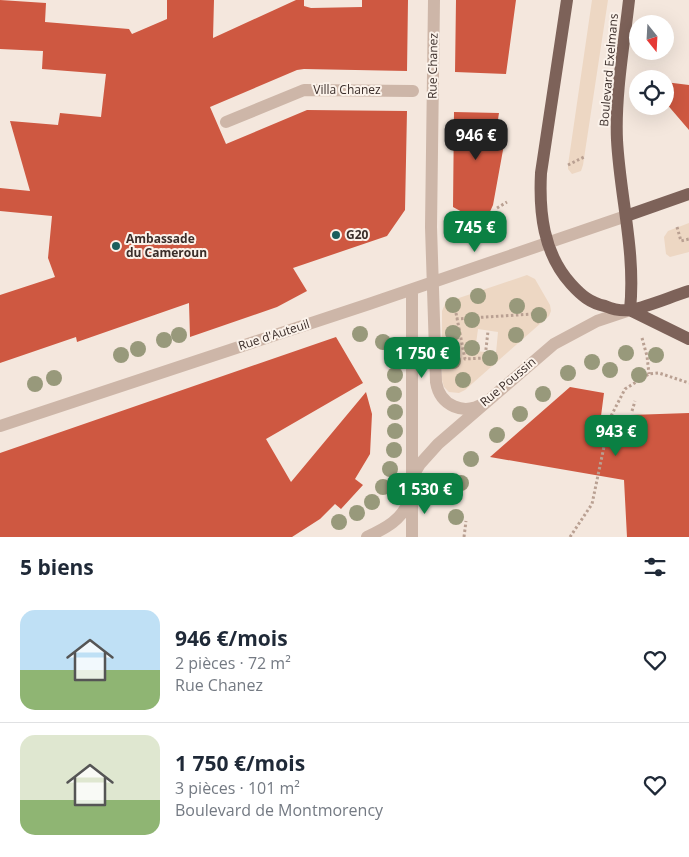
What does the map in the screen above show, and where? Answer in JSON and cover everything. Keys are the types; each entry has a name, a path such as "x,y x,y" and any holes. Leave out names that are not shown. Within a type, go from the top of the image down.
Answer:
{"main road":[{"path":"567,0 541,180 541,218 548,243 555,262 563,275 581,295 601,306 630,310 689,339"},
{"name":"Boulevard Exelmans","path":"629,0 616,118 617,143 632,273 630,310"},
{"path":"626,216 689,194"},
{"path":"630,310 689,291"}],"street":[{"name":"Rue Chanez","path":"434,0 431,227 436,382 445,400 457,408 471,408 484,403"},
{"name":"Villa Chanez","path":"226,122 304,90 413,91"},
{"name":"Rue d'Auteuil","path":"0,426 412,290 626,216"},
{"path":"412,290 412,537"},
{"name":"Rue Poussin","path":"367,537 397,519 408,505 416,470 432,450 484,403 554,344 597,321 630,310"}],"path":[{"path":"568,165 584,157"},
{"path":"497,208 507,202"},
{"path":"677,227 681,241 689,239"},
{"path":"455,309 465,359 485,358 488,331"},
{"path":"449,319 532,314 540,324"},
{"path":"646,347 649,374"},
{"path":"570,537 592,504 610,418 625,390 649,374 659,374 689,383"},
{"path":"632,411 634,400"},
{"path":"464,537 466,521"}],"shaded area":[{"path":"592,0 608,0 583,165 581,171 572,174 568,169 568,165"},
{"path":"689,223 689,252 670,257 666,254 664,237 668,231"},
{"path":"527,275 535,279 550,305 551,311 549,316 465,390 459,393 449,392 444,387 442,380 442,311 445,304","holes":["478,329 498,332 496,353 475,351"]}],"building":[{"path":"0,0 46,3 45,22 129,29 132,34 167,19 167,0 214,0 213,38 296,0 304,0 304,6 311,8 362,7 362,0 408,0 407,71 297,70 210,107 226,144 307,110 407,111 405,210 387,236 293,268 307,291 277,307 190,337 189,303 77,342 76,337 0,363 0,295 55,277 48,258 52,216 0,211 0,188 30,191 10,121 58,125 60,113 101,117 106,74 42,69 43,51 0,49"},
{"path":"456,0 516,0 506,74 455,72"},
{"path":"674,83 689,85 689,130 674,112"},
{"path":"454,112 499,113 495,138 505,139 493,205 489,214 464,213 453,207"},
{"path":"336,337 363,383 266,439 291,482 366,392 372,414 370,454 355,479 363,485 341,509 335,504 320,519 292,537 0,537 0,453"},
{"path":"570,387 604,393 601,416 689,413 689,537 627,537 624,480 490,457"}],"place":[{"name":"G20","path":"336,235"},
{"name":"Ambassade du Cameroun","path":"116,246"}]}
